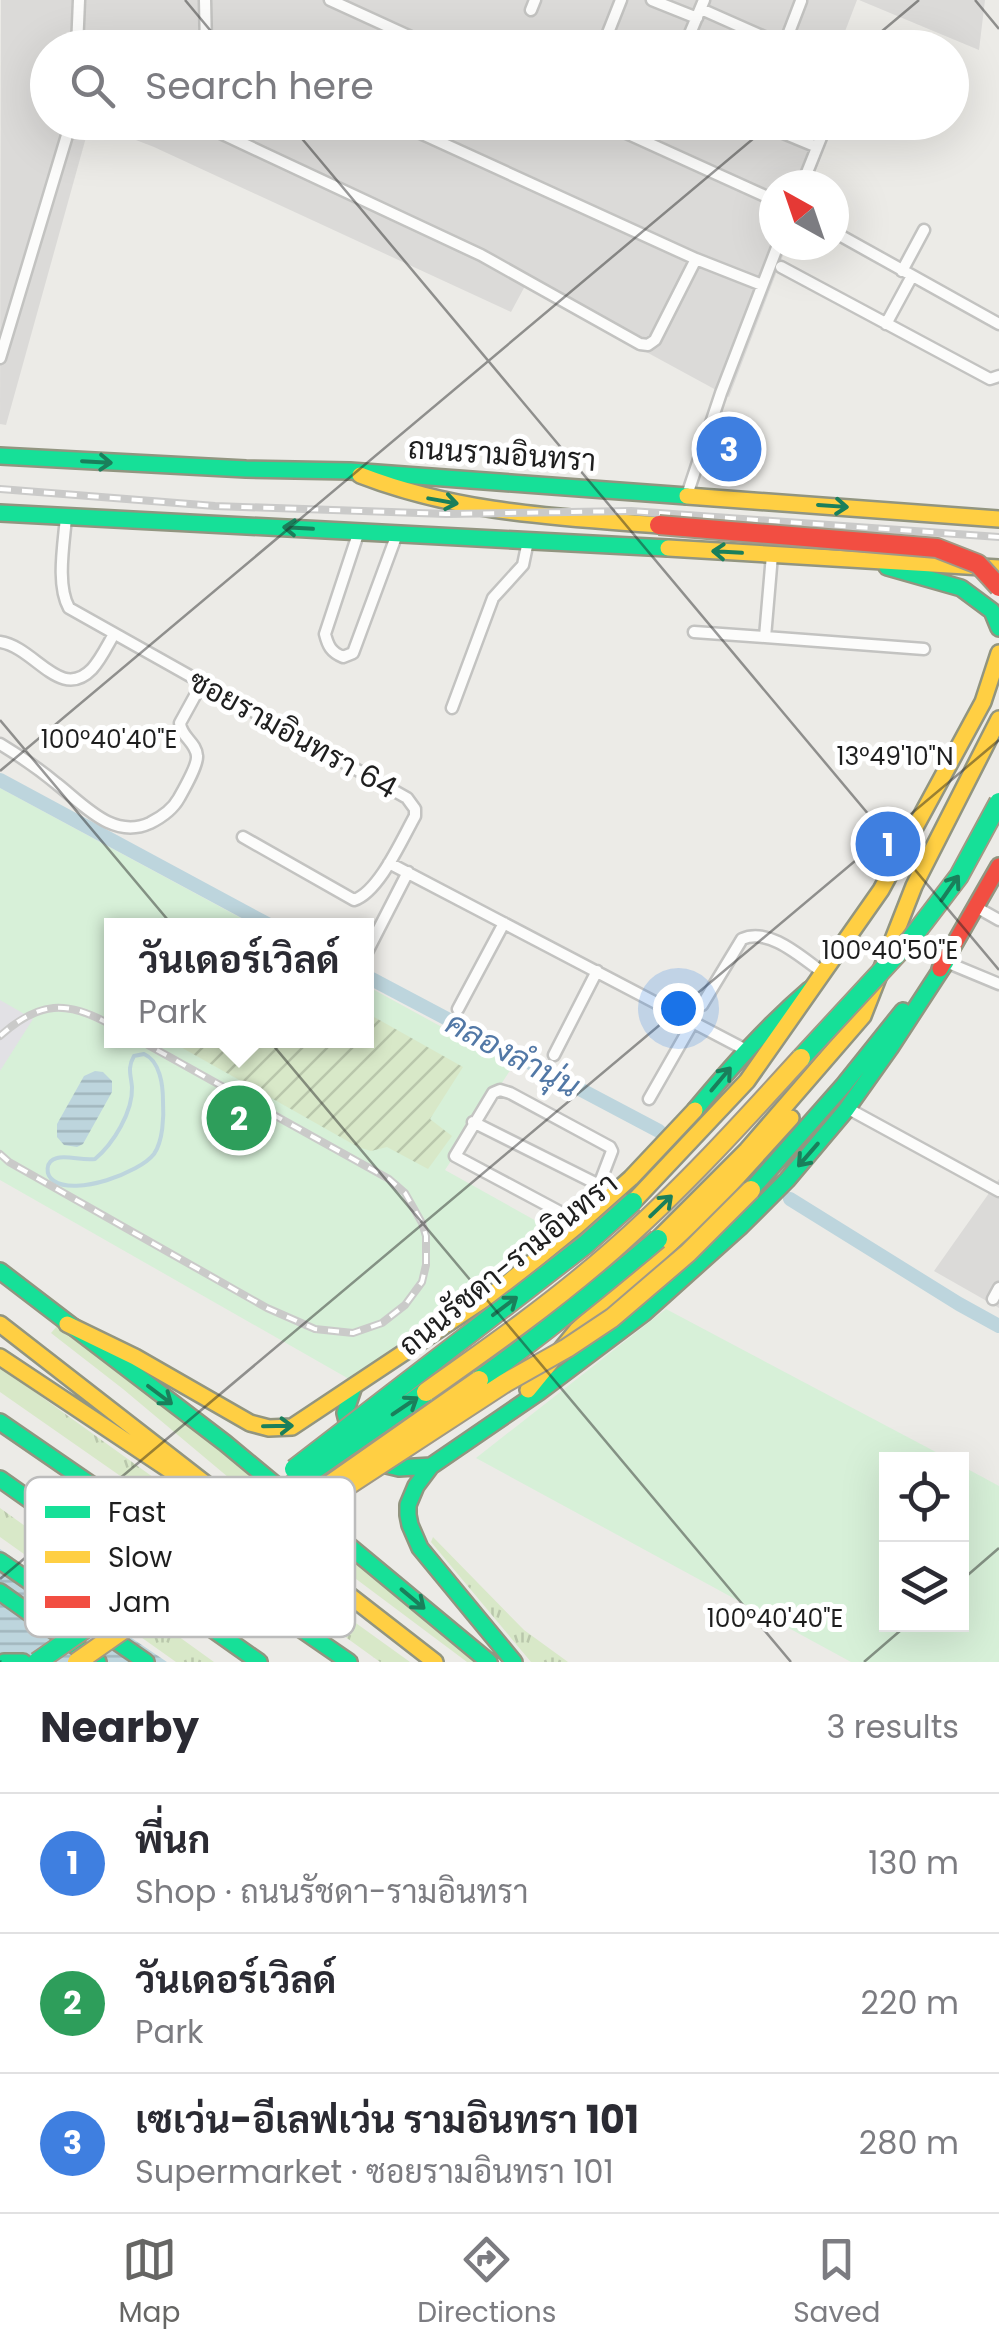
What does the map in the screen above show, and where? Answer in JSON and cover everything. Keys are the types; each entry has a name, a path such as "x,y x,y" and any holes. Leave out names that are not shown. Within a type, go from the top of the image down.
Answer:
{"main road":[{"name":"ถนนรามอินทรา","path":"0,456 246,469 350,470 999,519"},
{"path":"350,470 404,493 499,510 937,548 978,564 999,588"},
{"path":"4,514 999,568"},
{"path":"863,561 960,588 992,611 999,628"},
{"name":"ถนนรัชดา-รามอินทรา","path":"285,1477 585,1245 633,1202 748,1082 890,874 983,702 999,653"},
{"path":"496,1421 591,1316 689,1227 762,1152 828,1071 863,1016 914,886 999,719"},
{"name":"ถนนรัชดา-รามอินทรา","path":"303,1477 492,1344 586,1273 649,1217 744,1121 911,939 959,876 999,802"},
{"path":"514,1662 411,1533 408,1504 419,1479 431,1466 620,1333 696,1270 766,1202 880,1064 946,962 999,866"},
{"path":"355,1481 504,1384 590,1334 659,1280 752,1190 946,962"},
{"path":"67,1324 135,1357 250,1423 292,1428 501,1288 578,1226 604,1192 684,1123 746,1050 809,990"},
{"path":"341,1477 525,1347 658,1238 747,1150 863,1016"},
{"path":"0,1271 265,1477"},
{"path":"0,1324 198,1477"},
{"path":"0,1357 180,1477"},
{"path":"353,1389 345,1414 352,1443 373,1462 399,1468 431,1466"},
{"path":"0,1422 80,1477"},
{"path":"0,1479 25,1497"},
{"path":"355,1551 490,1662"},
{"path":"0,1561 25,1578"},
{"path":"0,1592 25,1610"},
{"path":"355,1601 435,1662"},
{"path":"63,1637 98,1662"},
{"name":"ถนนรัชดา-รามอินทรา","path":"37,1662 73,1637"},
{"path":"110,1637 146,1662"},
{"path":"77,1662 113,1637"},
{"path":"224,1637 259,1662"},
{"path":"313,1637 349,1662"},
{"path":"4,1662 24,1662"}],"street":[{"path":"78,30 79,0"},
{"path":"205,0 206,30"},
{"path":"330,0 396,30"},
{"path":"609,30 621,0"},
{"path":"652,0 700,9 747,30"},
{"path":"791,30 802,1"},
{"path":"0,358 66,140"},
{"path":"236,140 481,255 640,344 648,345 655,340 696,259"},
{"path":"435,140 696,259 762,285"},
{"path":"642,140 759,193"},
{"path":"802,140 817,146"},
{"path":"808,170 820,140"},
{"path":"886,324 924,230"},
{"path":"849,240 999,324"},
{"path":"688,495 721,393 772,260"},
{"path":"781,267 990,379 999,376"},
{"name":"ซอยรามอินทรา 64","path":"66,517 62,557 69,608 412,802 415,816 390,863 366,893 354,900 243,837"},
{"path":"359,531 325,634 328,647 343,657 353,652 398,533"},
{"path":"452,708 493,598 523,565 528,540"},
{"path":"765,637 772,555"},
{"path":"694,632 924,649"},
{"path":"0,642 28,653 52,674 71,679 90,671 114,634"},
{"path":"0,744 102,820 132,829 142,826 176,804 196,762 196,751 182,734 180,723 202,683"},
{"path":"390,863 746,1050"},
{"path":"374,938 408,872"},
{"path":"976,907 999,920"},
{"path":"458,1009 504,922"},
{"path":"702,1004 742,939 750,936 770,939 822,972"},
{"path":"946,962 999,984"},
{"path":"554,1055 597,971"},
{"path":"648,1099 693,1022"},
{"path":"474,1122 604,1192 610,1148 500,1090 493,1092 474,1122 455,1154 578,1226"},
{"path":"847,1108 999,1191"}],"shaded area":[{"path":"1,0 857,0 846,30 30,30 30,140 85,140 6,425 0,424"},
{"path":"859,0 985,0 979,50 969,46 969,30 931,30"},
{"path":"136,140 804,140 801,148 821,157 816,170 759,170 759,260 781,260 729,397 525,286 511,312"},
{"path":"0,1000 33,1019 0,1071"},
{"path":"999,1179 999,1308 934,1271"}],"green space":[{"path":"0,788 241,918 104,918 104,1048 374,1048 374,990 513,1066 445,1170 556,1232 349,1379 0,1180"},
{"path":"374,1017 463,1067 430,1119 452,1136 428,1169 387,1147 371,1151 182,1048 374,1048"},
{"path":"666,1309 936,1452 879,1452 879,1632 969,1632 969,1470 999,1486 999,1662 851,1662 476,1458"},
{"path":"58,1325 254,1477 228,1477 51,1333"},
{"path":"0,1367 153,1477 122,1477 0,1392"},
{"path":"0,1508 25,1526 25,1555 0,1537"},
{"path":"433,1537 524,1630 568,1662 531,1662 431,1542"},
{"path":"355,1559 481,1662 467,1662 355,1578"},
{"path":"355,1622 410,1662 380,1662 345,1637 355,1637"},
{"path":"141,1637 179,1637 214,1662 176,1662"}],"water":[{"path":"103,1072 112,1081 112,1092 83,1144 64,1145 57,1137 57,1124 84,1076"},
{"path":"0,1549 25,1566 25,1637 130,1637 167,1662 0,1662"}],"waterway":[{"name":"คลองลำนุ่น","path":"0,780 256,918"},
{"name":"คลองลำนุ่น","path":"374,980 659,1131"},
{"path":"144,1054 157,1068 162,1088 162,1129 154,1154 135,1168 107,1180 77,1186 54,1181 48,1168 53,1160 95,1159 109,1145 131,1097 132,1060 144,1054"},
{"name":"คลองลำนุ่น","path":"790,1199 999,1326"}],"railway":[{"path":"0,489 215,506 446,514 631,511 999,537"},
{"path":"0,1036 28,1016 54,1008 81,1011 104,1022"},
{"path":"0,1154 267,1308 315,1329 353,1333 382,1323 405,1305 422,1282 426,1265 426,1236 405,1193 389,1179 153,1048"}],"traffic: fast":[{"path":"0,456 350,471 687,496"},
{"path":"0,513 668,548"},
{"path":"887,567 961,588 992,611 999,628"},
{"path":"801,1058 911,939 959,876 999,802"},
{"path":"514,1662 420,1548 408,1515 416,1486 431,1466 644,1313 741,1226 787,1180 846,1110 946,962"},
{"path":"695,1110 750,1047 809,990"},
{"path":"751,1190 903,1011"},
{"path":"294,1469 585,1245 633,1202"},
{"path":"479,1380 658,1239"},
{"path":"0,1271 266,1477"},
{"path":"352,1441 345,1413 353,1389"},
{"path":"304,1477 426,1392"},
{"path":"0,1422 80,1477"},
{"path":"374,1462 399,1468 431,1466"},
{"path":"0,1479 25,1497"},
{"path":"355,1551 489,1662"},
{"path":"0,1561 25,1578"},
{"path":"0,1592 25,1610"},
{"path":"63,1637 98,1662"},
{"path":"37,1662 73,1637"},
{"path":"110,1637 146,1662"},
{"path":"224,1637 259,1662"},
{"path":"313,1637 349,1662"},
{"path":"4,1662 23,1662"}],"traffic: slow":[{"path":"360,475 471,505 545,516 659,525"},
{"path":"687,496 999,519"},
{"path":"668,548 999,568"},
{"path":"633,1202 747,1081 881,890 983,702 999,653"},
{"path":"658,1239 747,1150 863,1016 914,886 999,719"},
{"path":"426,1392 545,1305 639,1227 801,1058"},
{"path":"67,1324 135,1357 250,1423 269,1428 292,1427 501,1288 631,1178 695,1110"},
{"path":"528,1390 577,1330 712,1205 791,1118"},
{"path":"355,1481 612,1318 688,1253 751,1190"},
{"path":"0,1324 197,1477"},
{"path":"0,1357 177,1475"},
{"path":"341,1477 479,1380"},
{"path":"355,1600 435,1662"},
{"path":"77,1662 113,1637"}],"traffic: jam":[{"path":"659,525 937,548 978,564 999,587"},
{"path":"940,969 999,866"}],"place":[{"name":"เซเว่น-อีเลฟเว่น รามอินทรา 101","path":"729,449"},
{"name":"พี่นก","path":"888,844"},
{"name":"วันเดอร์เวิลด์","path":"239,1118"}]}
